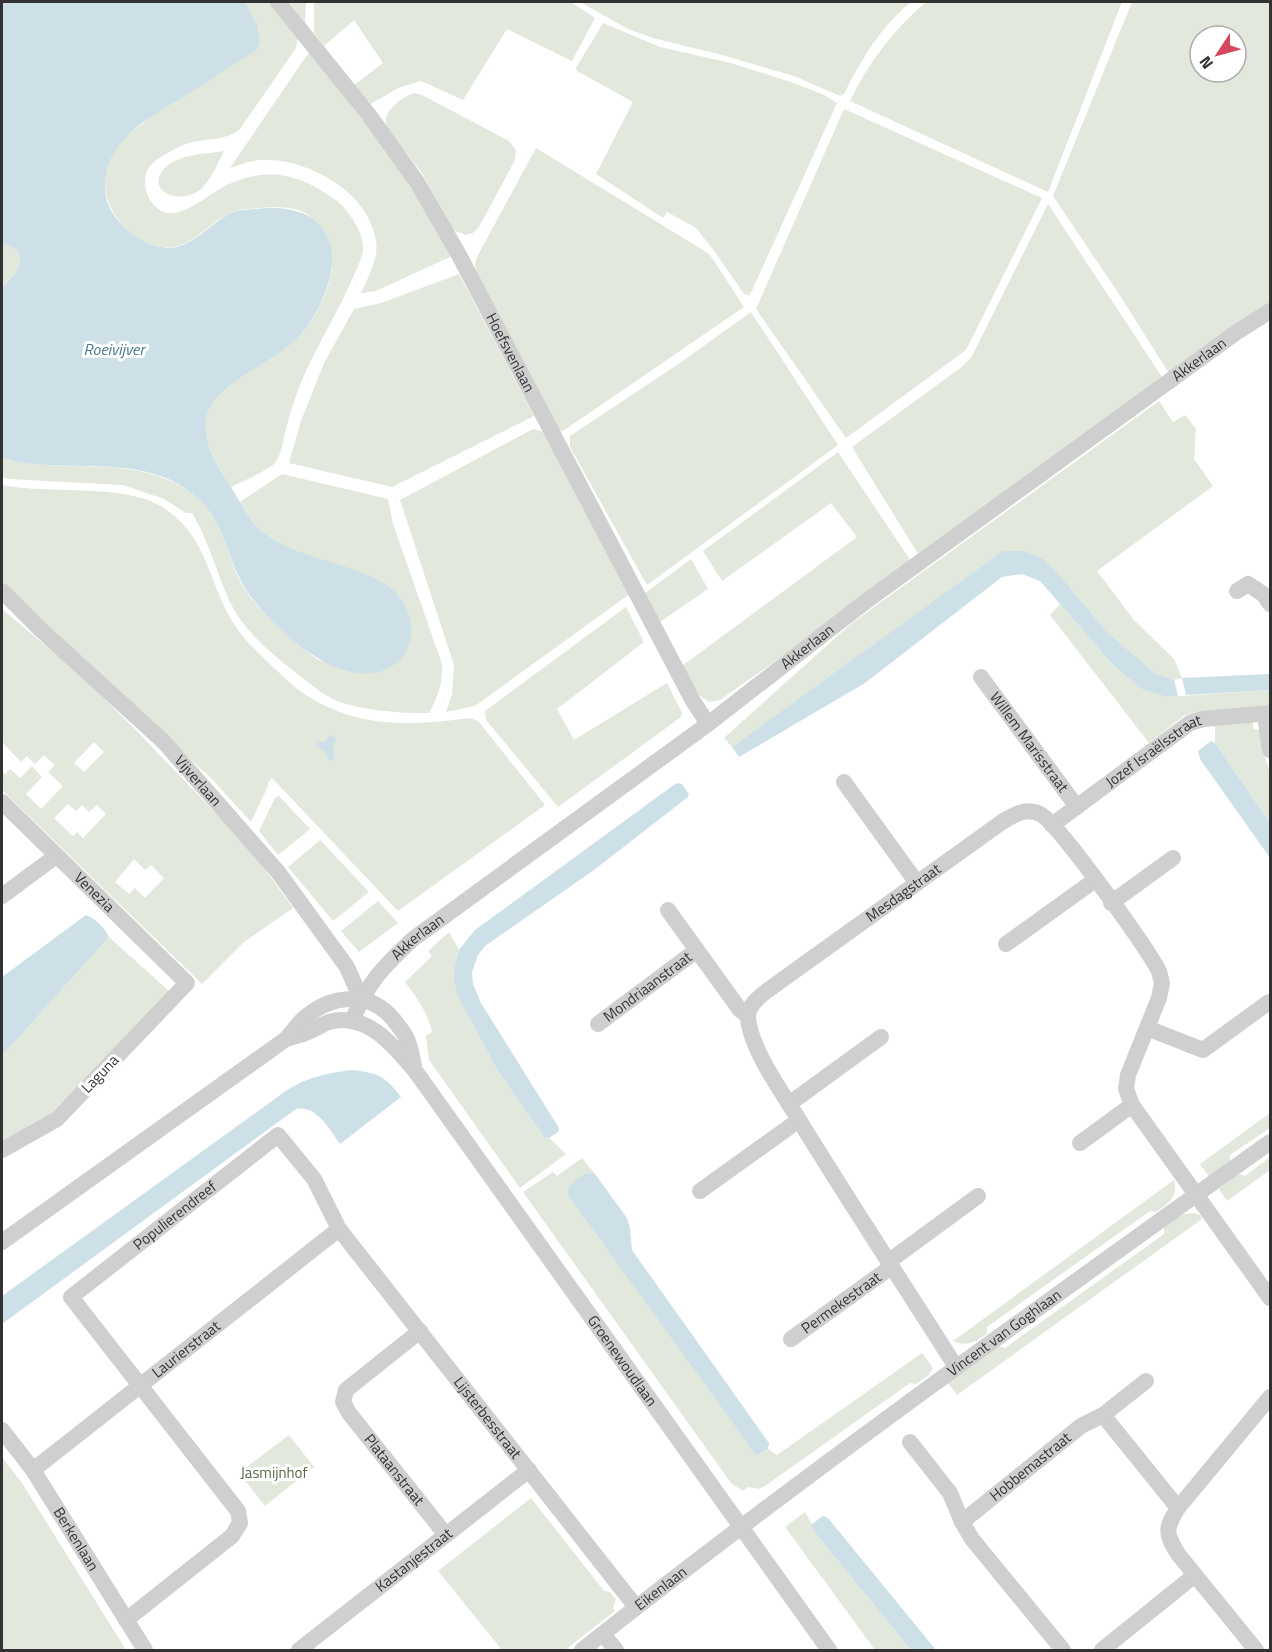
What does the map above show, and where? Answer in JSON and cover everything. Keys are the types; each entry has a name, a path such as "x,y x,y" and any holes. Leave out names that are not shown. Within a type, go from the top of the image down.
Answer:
{"street":[{"name":"Hoefsvenlaan","path":"278,2 369,115 417,182 459,255 693,701 708,724"},
{"name":"Akkerlaan","path":"352,1021 361,999 382,968 413,939 708,724 865,603 1237,332 1270,312"},
{"path":"1237,591 1248,584 1263,594 1270,604"},
{"name":"Vijverlaan","path":"2,591 40,629 164,741 285,880 347,968 361,999"},
{"name":"Willem Marisstraat","path":"981,677 1077,807"},
{"path":"1268,714 1270,750"},
{"name":"Jozef Israëlsstraat","path":"1052,825 1190,723 1203,719 1268,714"},
{"path":"844,782 917,883"},
{"name":"Venezia","path":"2,802 187,983"},
{"name":"Mesdagstraat","path":"747,1015 754,1002 768,990 1002,822 1022,811 1040,814 1052,825 1095,880 1159,971 1162,983 1159,998 1128,1075 1126,1089 1132,1105 1270,1298"},
{"path":"2,896 56,856"},
{"path":"1111,903 1173,858"},
{"path":"1006,944 1095,880"},
{"name":"Mondriaanstraat","path":"668,910 740,1010 747,1015"},
{"name":"Mondriaanstraat","path":"598,1024 697,950"},
{"name":"Laguna","path":"2,1150 57,1119 187,983"},
{"path":"2,1242 286,1039 302,1021 330,1003 345,999 361,999"},
{"name":"Groenewoudlaan","path":"361,999 386,1010 408,1039 416,1072"},
{"path":"1147,1028 1203,1050 1269,1002"},
{"path":"747,1015 754,1043 789,1104 838,1185 956,1367"},
{"path":"286,1039 331,1021 352,1021"},
{"name":"Groenewoudlaan","path":"352,1021 384,1037 416,1072 830,1650"},
{"path":"789,1104 881,1037"},
{"path":"1080,1143 1132,1105"},
{"path":"700,1191 799,1120"},
{"name":"Populierendreef","path":"140,1387 71,1297 278,1135 314,1179 339,1229"},
{"name":"Vincent van Goghlaan","path":"742,1527 956,1367 1270,1142"},
{"name":"Permekestraat","path":"791,1339 978,1196"},
{"name":"Lijsterbesstraat","path":"339,1229 636,1608"},
{"name":"Laurierstraat","path":"33,1470 339,1229"},
{"name":"Plataanstraat","path":"420,1331 346,1390 343,1402 349,1413 446,1535"},
{"name":"Hobbemastraat","path":"962,1522 1081,1426 1103,1415 1146,1381"},
{"path":"126,1620 232,1536 240,1523 238,1511 140,1387"},
{"path":"1256,1650 1167,1537 1168,1523 1178,1508 1268,1405"},
{"path":"1103,1415 1178,1508"},
{"name":"Berkenlaan","path":"2,1430 33,1470 145,1650"},
{"path":"910,1442 950,1494 972,1539 1063,1650"},
{"name":"Kastanjestraat","path":"299,1650 529,1470"},
{"name":"Eikenlaan","path":"582,1650 742,1527"},
{"path":"1102,1650 1195,1575"},
{"path":"603,1634 616,1650"}],"green space":[{"path":"245,2 270,2 298,37 296,48 240,129 229,136 185,144 158,159 146,174 147,194 160,210 173,213 188,209 222,187 242,179 268,175 292,178 316,188 342,205 357,226 363,249 349,287 301,383 290,413 281,451 275,463 231,487 215,460 208,442 206,422 208,411 221,394 291,344 310,324 323,300 332,272 327,242 320,228 310,216 298,210 275,207 238,210 219,219 182,245 161,247 140,239 124,227 110,205 105,183 110,160 124,138 155,112"},
{"path":"289,2 306,2 305,23"},
{"path":"314,2 571,2 595,18 572,61 507,29 463,100 421,81 398,88 369,105 353,86 383,63 354,20 324,46 314,33"},
{"path":"580,2 911,2 881,33 857,69 844,94 840,96 794,76 653,38 628,29"},
{"path":"926,2 1122,2 1048,192 850,101 865,73 883,47"},
{"path":"1132,2 1270,2 1270,306 1170,375 1053,196"},
{"path":"603,23 660,47 731,63 794,83 837,103 750,295 744,294 696,228 667,212 663,218 596,174 633,102 577,71 576,68"},
{"path":"309,52 390,155 452,256 376,291 361,293 370,274 377,247 371,224 362,208 350,194 319,173 283,162 257,160 230,168"},
{"path":"414,93 422,95 509,141 516,150 515,160 479,227 473,233 466,235 453,230 422,173 387,128 389,111 403,98"},
{"path":"844,109 1042,198 966,350 846,438 756,309"},
{"path":"536,148 710,255 744,307 563,431 559,431 476,271 475,265 477,257"},
{"path":"224,151 209,180 193,194 175,196 161,189 160,175 171,163 193,155"},
{"path":"1048,204 1164,380 920,557 852,447 963,366 972,356"},
{"path":"2,244 17,251 20,263 13,276 2,287"},
{"path":"459,274 534,416 392,487 289,463 301,421 324,363 354,309 381,303"},
{"path":"751,312 838,445 647,585 570,447 570,436 677,365"},
{"path":"1159,401 1173,422 1185,415 1196,429 1194,459 1213,486 1097,571 1133,619 1174,659 1182,678 1174,680 1155,673 1107,632 1062,578 1004,551 732,747 724,738 852,623"},
{"path":"533,429 545,432 631,593 475,706 446,712 452,695 454,665 400,500"},
{"path":"838,452 913,564 720,700 709,702 696,693 682,666 857,537 831,503 722,581 703,551"},
{"path":"2,458 25,463 139,471 162,477 184,488 196,496 212,515 242,586 265,614 316,659 368,671 386,668 400,659 401,600 387,587 354,570 281,545 257,528 240,502 282,474 388,499 393,524 442,664 439,690 429,713 373,710 338,701 317,689 272,653 252,634 229,600 203,533 192,513 186,513 164,499 123,485 2,477"},
{"path":"2,485 125,494 159,505 174,515 194,539 202,552 230,618 241,633 295,687 323,705 363,719 405,723 470,718 478,721 545,805 398,911 272,778 268,782 251,822 210,777 170,742 2,582"},
{"path":"691,559 708,589 660,622 644,594"},
{"path":"1060,604 1113,665 1143,690 1167,697 1270,690 1270,705 1185,715 1149,743 1050,615"},
{"path":"626,607 644,642 557,709 574,740 667,683 682,713 681,717 558,807 486,720 485,711"},
{"path":"2,609 77,672 131,725 251,850 293,908 244,942 202,984 2,790 2,771 5,774 10,769 20,778 32,766 42,777 26,794 41,809 63,786 48,772 55,765 44,755 35,764 27,756 21,762 2,742","holes":["94,742 104,752 84,772 74,763","68,804 76,811 82,805 89,812 97,805 106,814 83,838 77,832 73,836 54,818","134,859 145,870 151,865 164,878 145,898 135,888 129,894 115,882"]},
{"path":"1253,722 1253,729 1261,730 1270,772 1270,823 1215,743 1215,724"},
{"path":"279,796 310,829 278,855 259,831 275,798"},
{"path":"320,840 369,892 333,921 288,867"},
{"path":"378,901 398,923 359,952 341,931"},
{"path":"449,932 459,950 455,964 458,997 498,1071 544,1137 549,1138 566,1154 520,1188 429,1060 426,1036 432,1032 428,1018 405,982 432,956 428,951"},
{"path":"109,937 170,992 51,1113 2,1141 2,1056"},
{"path":"1270,1113 1270,1128 1230,1155 1230,1164 1209,1176 1200,1164"},
{"path":"1270,1157 1270,1170 1227,1201 1219,1189 1237,1173 1245,1176"},
{"path":"582,1158 595,1174 590,1173 569,1197 757,1455 768,1449 777,1455 922,1353 933,1368 928,1376 916,1384 910,1383 765,1486 758,1489 748,1487 743,1491 731,1483 523,1192 553,1172 557,1176"},
{"path":"1174,1180 1174,1195 1156,1212 1150,1211 987,1327 987,1334 983,1337 967,1344 953,1341"},
{"path":"1184,1214 1200,1215 1202,1219 957,1395 947,1382 997,1345 1005,1348 1164,1234 1164,1225"},
{"name":"Jasmijnhof","path":"289,1435 314,1467 265,1506 239,1473"},
{"path":"2,1457 22,1483 126,1650 5,1650 2,1647"},
{"path":"531,1498 604,1591 610,1592 616,1599 613,1608 615,1611 565,1650 502,1650 438,1571"},
{"path":"805,1512 812,1524 812,1529 911,1650 875,1650 785,1527"}],"water":[{"name":"Roeivijver","path":"2,2 245,2 257,25 260,43 255,51 135,128 115,151 108,165 105,181 106,196 113,214 126,229 140,239 162,247 178,247 186,244 224,217 242,210 281,208 293,210 314,220 322,228 332,254 332,264 327,288 315,314 302,334 290,345 234,382 215,399 207,414 206,434 216,463 249,517 259,529 286,546 378,580 392,589 400,598 410,620 410,642 398,662 387,669 364,674 341,669 313,655 282,631 245,588 214,518 198,498 186,489 165,478 143,471 96,466 25,463 2,458 2,287 13,276 20,263 20,257 12,247 2,244"},
{"path":"1003,551 1022,551 1042,558 1062,578 1107,632 1155,673 1174,680 1178,696 1167,697 1143,690 1113,665 1040,581 1022,574 1002,577 865,683 739,757 732,747"},
{"path":"1270,674 1270,690 1186,695 1182,678"},
{"path":"331,735 336,738 333,748 335,759 329,761 326,752 316,746 317,741 324,742"},
{"path":"1211,741 1215,743 1270,823 1270,858 1200,759 1198,751"},
{"path":"679,783 689,794 688,797 594,870 485,946 478,955 472,972 473,984 481,1003 559,1128 558,1132 549,1138 544,1137 498,1071 458,997 454,979 459,950 475,930"},
{"path":"86,915 93,918 109,937 2,1056 2,977"},
{"path":"352,1070 380,1076 401,1097 340,1144 316,1114 296,1109 2,1324 2,1296 283,1093 316,1077"},
{"path":"590,1173 595,1174 627,1218 632,1250 769,1443 768,1449 757,1455 754,1452 569,1197 568,1191 571,1185 580,1177"},
{"path":"823,1516 828,1518 936,1650 911,1650 812,1529 812,1524"}]}
